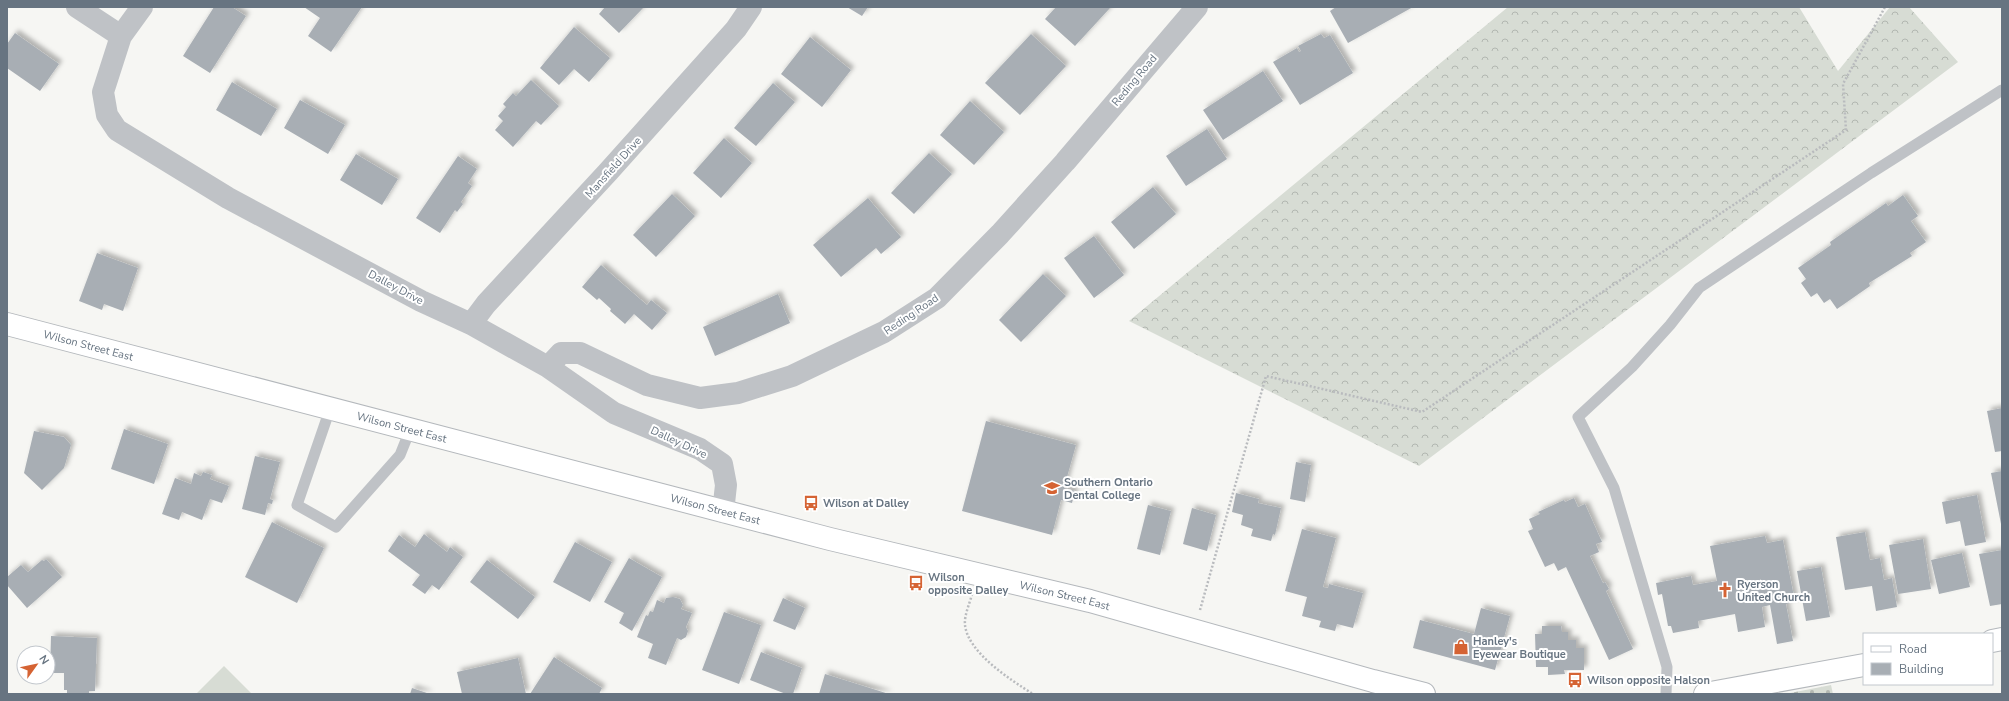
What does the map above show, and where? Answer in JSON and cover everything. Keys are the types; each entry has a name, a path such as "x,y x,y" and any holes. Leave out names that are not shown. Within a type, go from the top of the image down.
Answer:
{"main road":[{"name":"Wilson Street East","path":"7,324 723,512 1090,601 1424,694"},
{"path":"1705,694 1863,665"}],"street":[{"path":"76,7 121,36"},
{"name":"Dalley Drive","path":"142,7 121,36 103,92 107,116 117,130 228,198 422,301 471,324 548,367 614,413 700,449 722,464 726,485 723,512"},
{"name":"Mansfield Drive","path":"471,324 486,304 608,172 736,29 751,7"},
{"name":"Reding Road","path":"548,367 561,353 580,353 647,385 700,398 738,393 792,376 884,332 937,298 1000,234 1065,162 1197,7"}],"lane":[{"path":"1666,694 1667,667 1614,488 1578,417 1632,367 1670,325 1699,288 1871,173 2002,90"},
{"path":"330,409 297,504 336,527 400,455 410,430"}],"path":[{"path":"1194,630 1266,376 1422,412 1846,130 1843,84 1885,7"},
{"path":"976,574 965,624 971,643 1008,679 1033,694"}],"green space":[{"path":"1508,7 1799,7 1838,71 1890,7 1909,7 1958,62 1419,466 1129,321"},
{"path":"224,666 252,694 196,694"},
{"path":"1831,685 1833,694 1785,694"}],"building":[{"path":"214,7 232,7 246,16 210,73 183,56"},
{"path":"304,7 362,7 331,52 308,36 320,18"},
{"path":"605,7 644,7 619,33 599,14"},
{"path":"847,7 868,7 862,16"},
{"path":"1056,7 1110,8 1075,46 1045,19"},
{"path":"1336,7 1413,7 1348,43 1330,11"},
{"path":"574,27 610,58 589,82 574,69 559,85 540,68"},
{"path":"15,33 59,64 40,91 7,68 7,44"},
{"path":"1031,34 1066,66 1020,115 985,83"},
{"path":"1321,34 1324,38 1330,35 1353,73 1300,105 1273,62 1297,48 1299,52 1301,51 1298,46"},
{"path":"810,37 851,70 822,107 781,74"},
{"path":"1263,71 1283,101 1223,140 1203,110"},
{"path":"531,80 559,106 541,125 536,121 513,147 495,130 503,121 498,116 506,107 503,104 513,93 516,96"},
{"path":"232,82 277,109 261,136 216,110"},
{"path":"773,83 795,102 756,146 734,128"},
{"path":"300,100 345,125 328,154 284,128"},
{"path":"970,101 1004,132 974,165 940,135"},
{"path":"1207,129 1227,159 1186,186 1166,156"},
{"path":"724,138 752,163 721,198 693,173"},
{"path":"929,153 952,174 914,214 891,193"},
{"path":"356,154 398,179 382,205 340,180"},
{"path":"458,156 477,169 468,183 472,186 461,202 463,204 457,212 455,210 440,233 416,218"},
{"path":"1153,187 1176,214 1134,249 1111,222"},
{"path":"672,194 695,216 656,257 633,235"},
{"path":"1903,195 1918,216 1911,221 1926,242 1910,253 1912,256 1869,283 1870,286 1837,309 1830,299 1824,303 1817,293 1811,297 1801,283 1806,279 1798,268 1831,245 1830,242 1886,203 1888,206"},
{"path":"868,198 901,237 881,254 876,248 841,277 813,245"},
{"path":"1094,236 1124,275 1094,298 1064,258"},
{"path":"97,253 138,268 123,311 104,304 102,310 79,301"},
{"path":"601,265 647,305 651,300 667,313 652,330 634,314 625,324 610,311 611,309 599,298 597,300 582,287"},
{"path":"1043,274 1066,296 1021,342 999,320"},
{"path":"778,294 790,323 715,356 703,327"},
{"path":"2002,408 2002,451 1995,452 1987,411"},
{"path":"986,421 1076,445 1064,488 1075,491 1072,503 1061,500 1052,535 962,511"},
{"path":"124,429 168,444 154,484 111,469"},
{"path":"34,431 64,437 71,445 64,468 42,490 24,473"},
{"path":"255,456 280,462 270,499 273,500 272,504 268,503 265,515 242,509"},
{"path":"1296,462 1311,465 1305,502 1290,499"},
{"path":"2002,471 2002,524 2001,524 1991,473"},
{"path":"203,472 212,475 210,479 229,486 222,503 210,499 202,520 182,512 179,520 162,514 175,478 191,484 194,473 201,476"},
{"path":"1236,493 1259,499 1258,503 1281,508 1275,535 1273,534 1271,541 1251,536 1253,529 1241,525 1243,515 1232,512"},
{"path":"1977,495 1986,542 1965,546 1960,521 1946,524 1942,502"},
{"path":"1574,498 1578,507 1585,504 1602,542 1596,544 1599,552 1590,556 1603,583 1605,582 1609,589 1606,591 1633,649 1609,660 1566,567 1558,571 1554,563 1545,567 1528,531 1533,529 1529,519 1540,514 1538,512 1564,500 1565,502"},
{"path":"1148,505 1171,511 1160,555 1137,549"},
{"path":"1192,508 1216,515 1207,551 1183,544"},
{"path":"272,522 324,548 297,603 245,577"},
{"path":"1302,529 1336,538 1323,587 1328,588 1329,584 1363,593 1353,628 1337,624 1335,631 1319,627 1321,621 1302,616 1307,597 1285,591"},
{"path":"1865,532 1870,560 1880,558 1884,580 1892,578 1897,607 1876,611 1872,586 1845,590 1836,537"},
{"path":"424,534 447,552 450,547 463,557 439,590 432,585 425,594 412,585 420,575 388,551 399,535 415,547"},
{"name":"Ryerson United Church","path":"1765,536 1767,543 1783,540 1795,602 1786,604 1793,641 1777,644 1770,605 1762,607 1765,627 1738,632 1735,614 1698,621 1699,628 1673,633 1671,626 1668,626 1662,594 1658,595 1656,583 1691,576 1693,585 1717,581 1710,546"},
{"path":"1923,539 1931,589 1898,594 1889,545"},
{"path":"575,542 612,562 590,602 553,582"},
{"path":"2002,550 2002,604 1990,606 1979,554"},
{"path":"1962,553 1970,587 1939,594 1931,560"},
{"path":"629,558 662,577 632,631 619,623 624,613 604,602"},
{"path":"46,559 62,577 27,608 7,585 7,577 21,565 28,572 42,560 44,561"},
{"path":"487,560 535,597 518,619 470,582"},
{"path":"1821,567 1830,617 1806,621 1797,571"},
{"path":"673,597 680,599 683,605 681,609 692,613 686,627 688,631 686,637 681,640 677,638 666,665 648,658 653,644 637,637 646,615 648,616 650,611 653,612 657,600 664,603 666,598"},
{"path":"783,598 805,608 795,630 773,621"},
{"path":"1481,608 1510,616 1495,670 1413,648 1420,620 1474,634"},
{"path":"724,612 761,625 739,684 702,670"},
{"path":"1542,626 1561,626 1562,632 1568,632 1568,640 1576,640 1576,648 1584,648 1584,670 1564,670 1565,674 1548,675 1548,667 1536,667 1535,634 1542,634"},
{"path":"51,636 97,638 95,691 89,691 89,694 67,694 67,690 64,690 64,673 56,673 56,645 51,645"},
{"path":"761,652 802,668 793,694 786,694 750,680"},
{"path":"554,657 602,688 599,694 530,694"},
{"path":"518,658 526,694 462,694 457,672"},
{"path":"825,674 889,694 819,694"},
{"path":"412,688 430,694 410,694"}],"place":[{"name":"Southern Ontario Dental College","path":"1052,488"},
{"name":"Wilson at Dalley","path":"811,503"},
{"name":"Wilson opposite Dalley","path":"916,583"},
{"name":"Ryerson United Church","path":"1725,590"},
{"name":"Hanley's Eyewear Boutique","path":"1461,647"},
{"name":"Wilson opposite Halson","path":"1575,680"}]}
